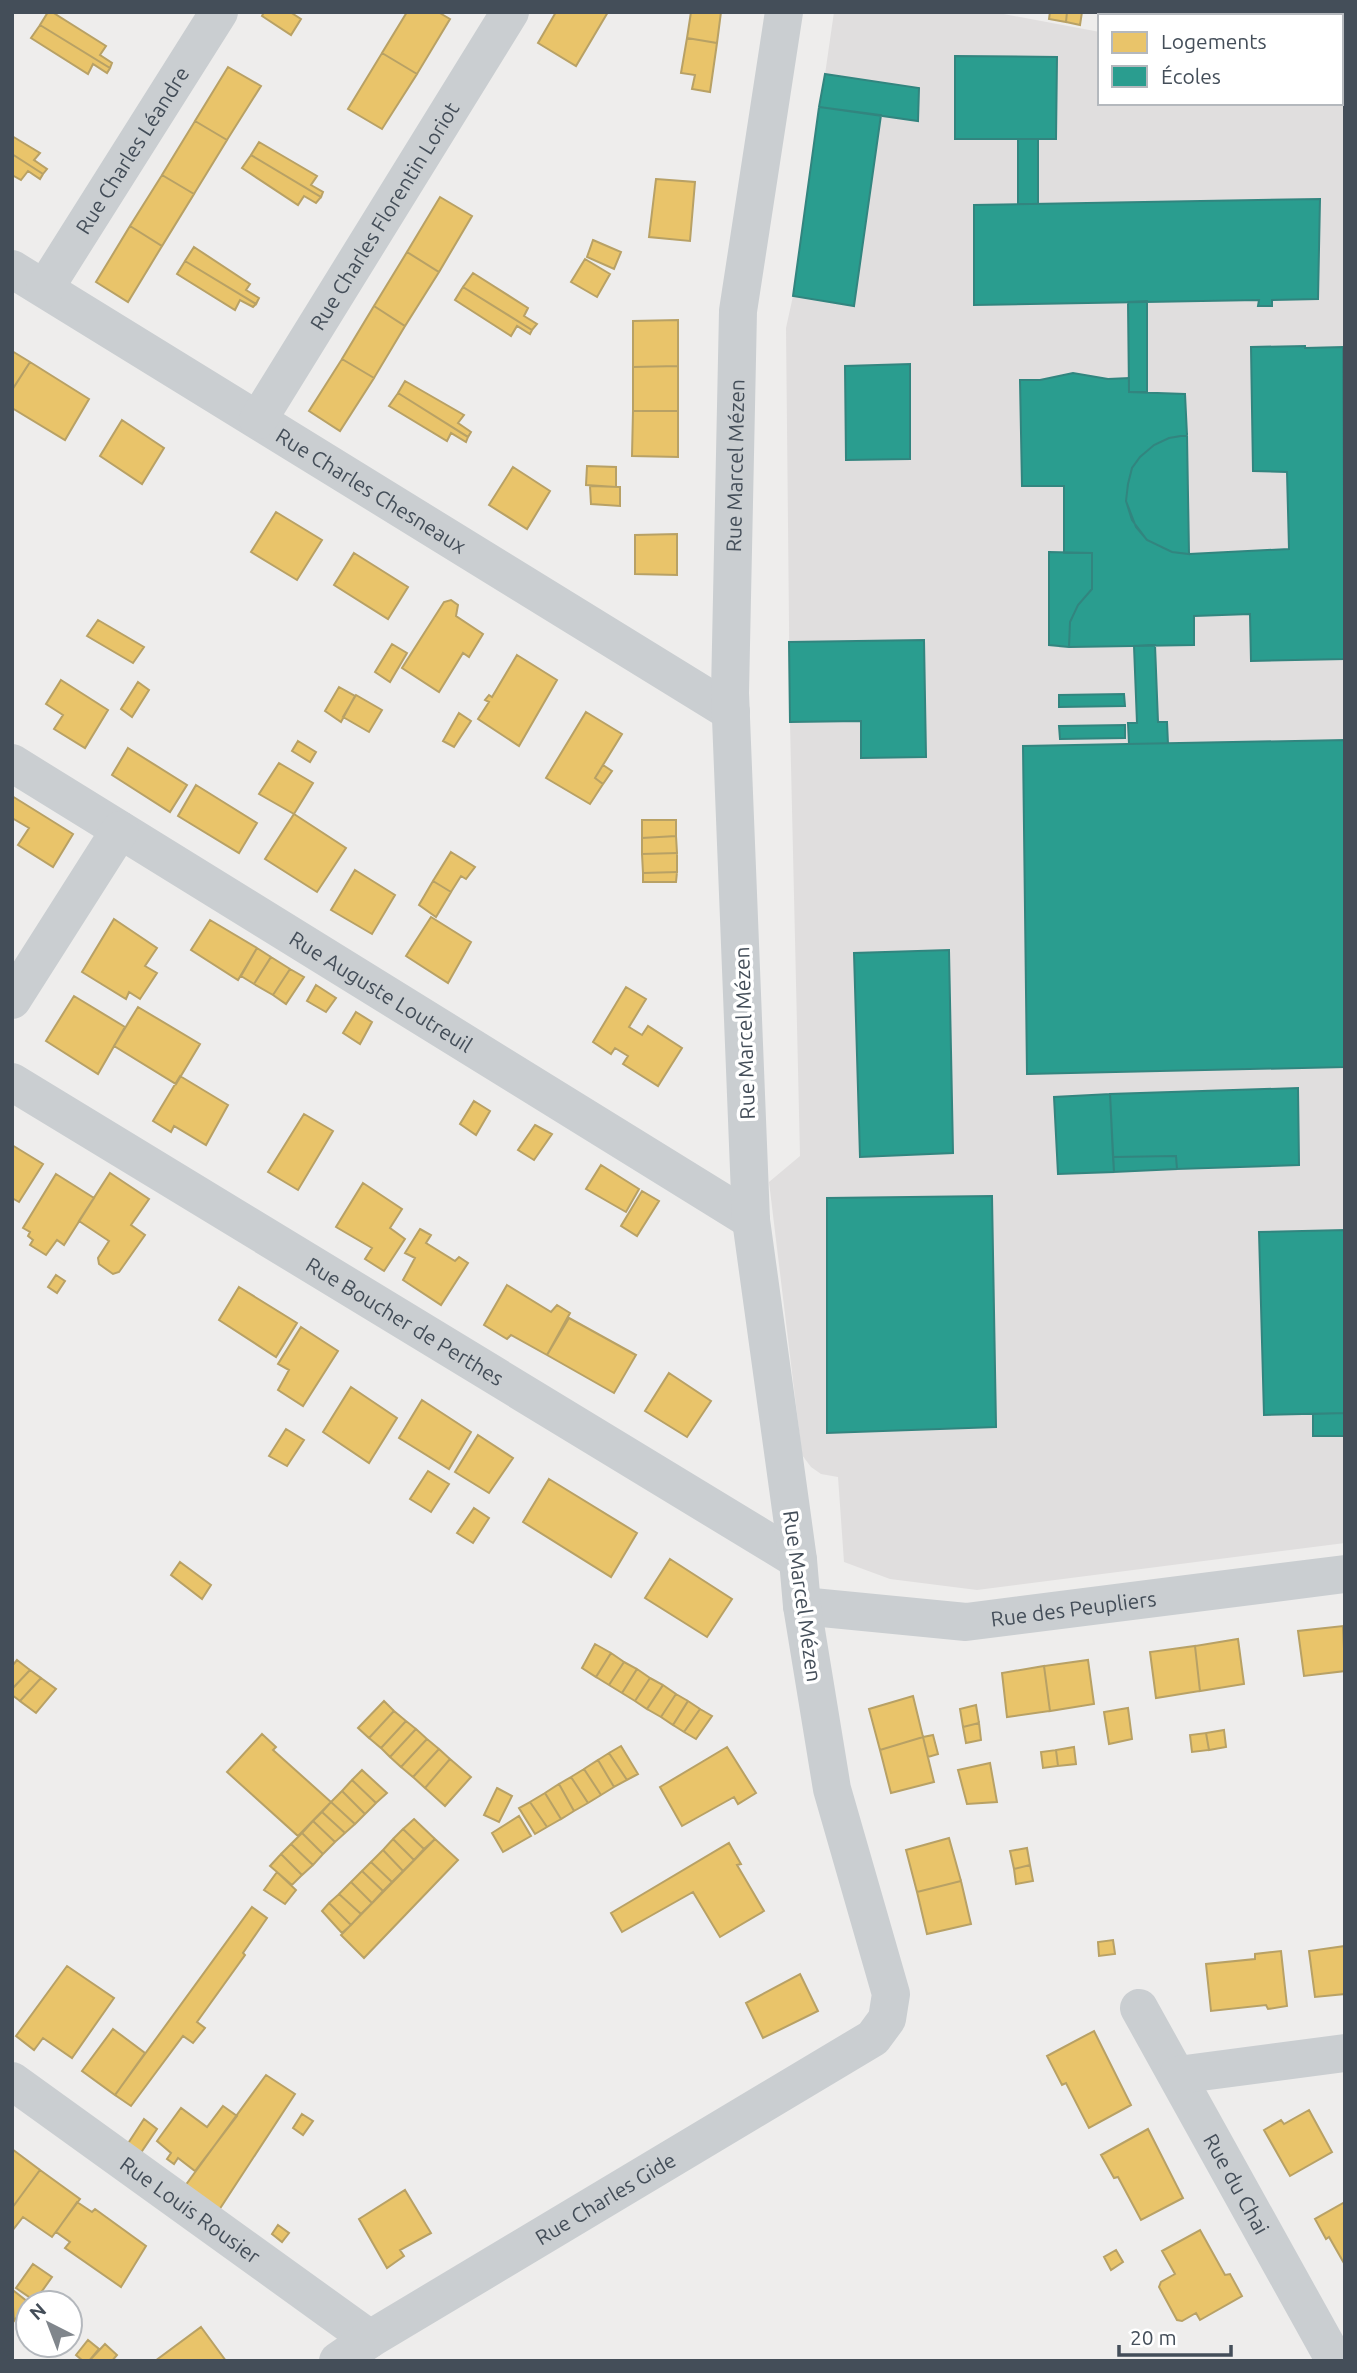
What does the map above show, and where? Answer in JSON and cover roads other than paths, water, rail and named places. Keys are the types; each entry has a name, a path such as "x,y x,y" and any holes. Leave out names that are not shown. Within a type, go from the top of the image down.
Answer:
{"street":[{"name":"Rue Charles Léandre","path":"45,289 219,12"},
{"name":"Rue Charles Florentin Loriot","path":"258,420 510,12"},
{"name":"Rue Marcel Mézen","path":"784,12 738,311 731,712 751,1220 802,1606 832,1789 891,1994 887,2019 873,2038"},
{"name":"Rue Charles Chesneaux","path":"12,269 731,712"},
{"name":"Rue Auguste Loutreuil","path":"12,763 751,1220"},
{"path":"12,1000 120,830"},
{"name":"Rue Boucher de Perthes","path":"12,1082 798,1560"},
{"name":"Rue des Peupliers","path":"802,1606 966,1622 1345,1574"},
{"name":"Rue du Chai","path":"1139,2008 1335,2361"},
{"name":"Rue Charles Gide","path":"338,2361 370,2339 873,2038"},
{"path":"1178,2075 1345,2053"},
{"name":"Rue Louis Rousier","path":"12,2081 370,2339"}]}
